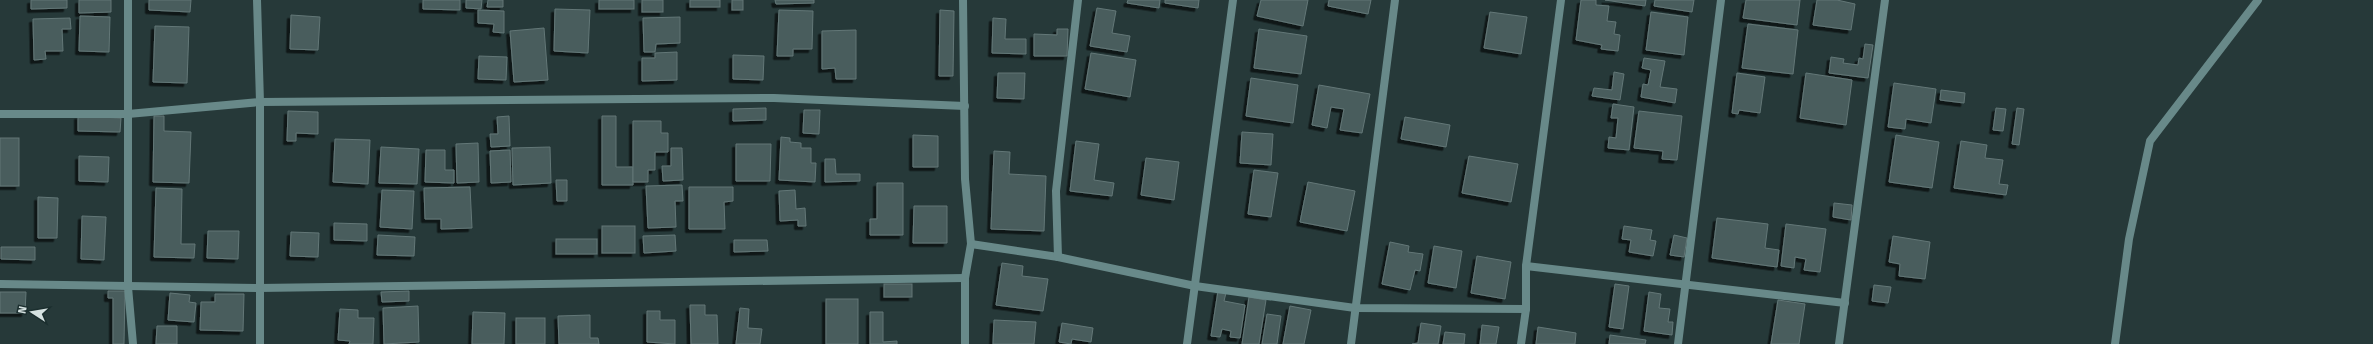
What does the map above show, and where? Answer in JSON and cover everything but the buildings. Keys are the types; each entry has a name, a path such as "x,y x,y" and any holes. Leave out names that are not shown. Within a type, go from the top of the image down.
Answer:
{"street":[{"path":"128,0 128,287 134,344"},
{"path":"257,0 260,102 260,344"},
{"path":"963,0 965,179 971,244 965,278 965,344"},
{"path":"1058,257 1056,191 1078,0"},
{"path":"1187,344 1233,0"},
{"path":"1350,344 1395,0"},
{"path":"1522,344 1526,309 1526,266 1561,0"},
{"path":"1678,344 1721,0"},
{"path":"1839,344 1885,0"},
{"path":"2115,344 2129,239 2150,141 2258,0"},
{"path":"0,114 128,114 260,102 774,98 965,106"},
{"path":"971,244 1058,257 1195,286 1355,308 1526,309"},
{"path":"1526,266 1845,303"},
{"path":"0,284 259,288 965,278"}]}
